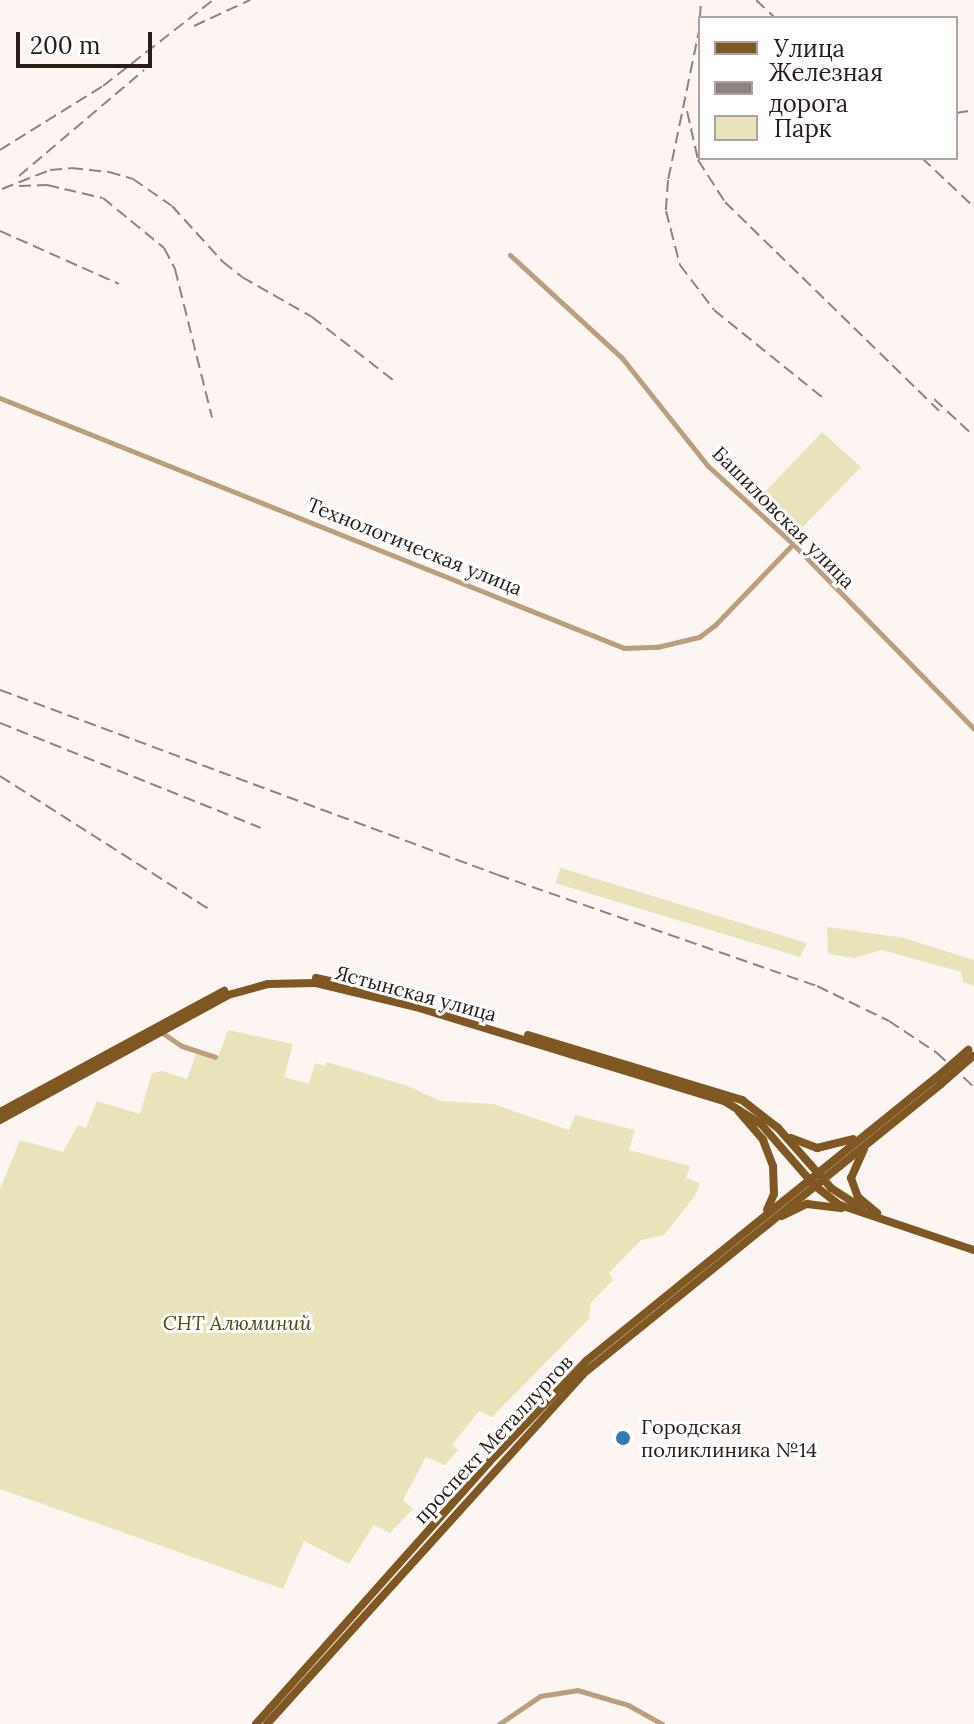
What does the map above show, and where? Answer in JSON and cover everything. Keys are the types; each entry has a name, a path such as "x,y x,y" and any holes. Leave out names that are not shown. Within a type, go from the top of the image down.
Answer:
{"main road":[{"name":"Ястынская улица","path":"0,1112 222,992 261,979 295,977 374,989 726,1094 756,1108 778,1128 815,1178"},
{"name":"Ястынская улица","path":"0,1120 241,990 268,984 316,983 430,1011 726,1102 761,1124 815,1178"},
{"name":"проспект Металлургов","path":"267,1724 583,1374 815,1178 972,1052"},
{"path":"726,1102 756,1130 770,1155 774,1194 766,1219"},
{"path":"778,1128 806,1147 839,1145 868,1137"},
{"path":"868,1137 851,1178 861,1201 885,1218"},
{"path":"815,1178 842,1197 885,1218 974,1250"},
{"path":"766,1219 815,1203 885,1218"},
{"name":"проспект Металлургов","path":"256,1724 560,1386 766,1219"}],"street":[{"name":"Башиловская улица","path":"510,255 622,358 708,466 793,544 974,729"},
{"name":"Технологическая улица","path":"0,398 624,648 649,648 699,637 715,625 793,544"},
{"path":"161,1031 182,1046 215,1057"},
{"path":"499,1724 540,1696 577,1690 628,1705 662,1724"}],"green space":[{"path":"822,432 861,467 800,530 766,501 766,491"},
{"path":"561,867 807,943 800,957 555,883"},
{"path":"827,927 904,938 974,960 974,986 963,982 961,972 882,950 854,958 828,954"},
{"name":"СНТ Алюминий","path":"228,1030 293,1044 284,1077 309,1084 315,1063 325,1066 327,1062 408,1086 441,1101 493,1104 569,1130 575,1115 635,1130 629,1150 690,1166 686,1178 700,1183 695,1196 664,1235 641,1240 609,1273 613,1280 591,1303 589,1319 492,1417 479,1411 452,1445 458,1450 445,1465 426,1457 403,1500 413,1509 390,1533 374,1525 349,1564 304,1541 283,1589 0,1489 0,1189 20,1140 63,1152 78,1125 86,1128 97,1101 140,1114 152,1073 162,1071 187,1079 196,1053 217,1060"}],"railway":[{"path":"0,150 103,86 213,0"},
{"path":"194,26 250,0"},
{"path":"700,16 701,0"},
{"path":"756,0 773,16"},
{"path":"698,36 668,180 666,211 680,265 714,310 822,397"},
{"path":"19,176 144,70"},
{"path":"958,113 974,110"},
{"path":"687,111 698,160 725,202 939,411"},
{"path":"924,160 974,207"},
{"path":"2,189 50,170 71,168 109,172 133,179 172,206 223,262 242,277 312,317 393,380"},
{"path":"19,186 47,185 103,198 164,248 175,269 212,417"},
{"path":"0,231 119,284"},
{"path":"934,399 974,436"},
{"path":"0,690 498,875 817,986 889,1021 937,1053 974,1087"},
{"path":"0,723 261,828"},
{"path":"0,776 210,910"}],"place":[{"name":"Городская поликлиника №14","path":"623,1438"}]}
